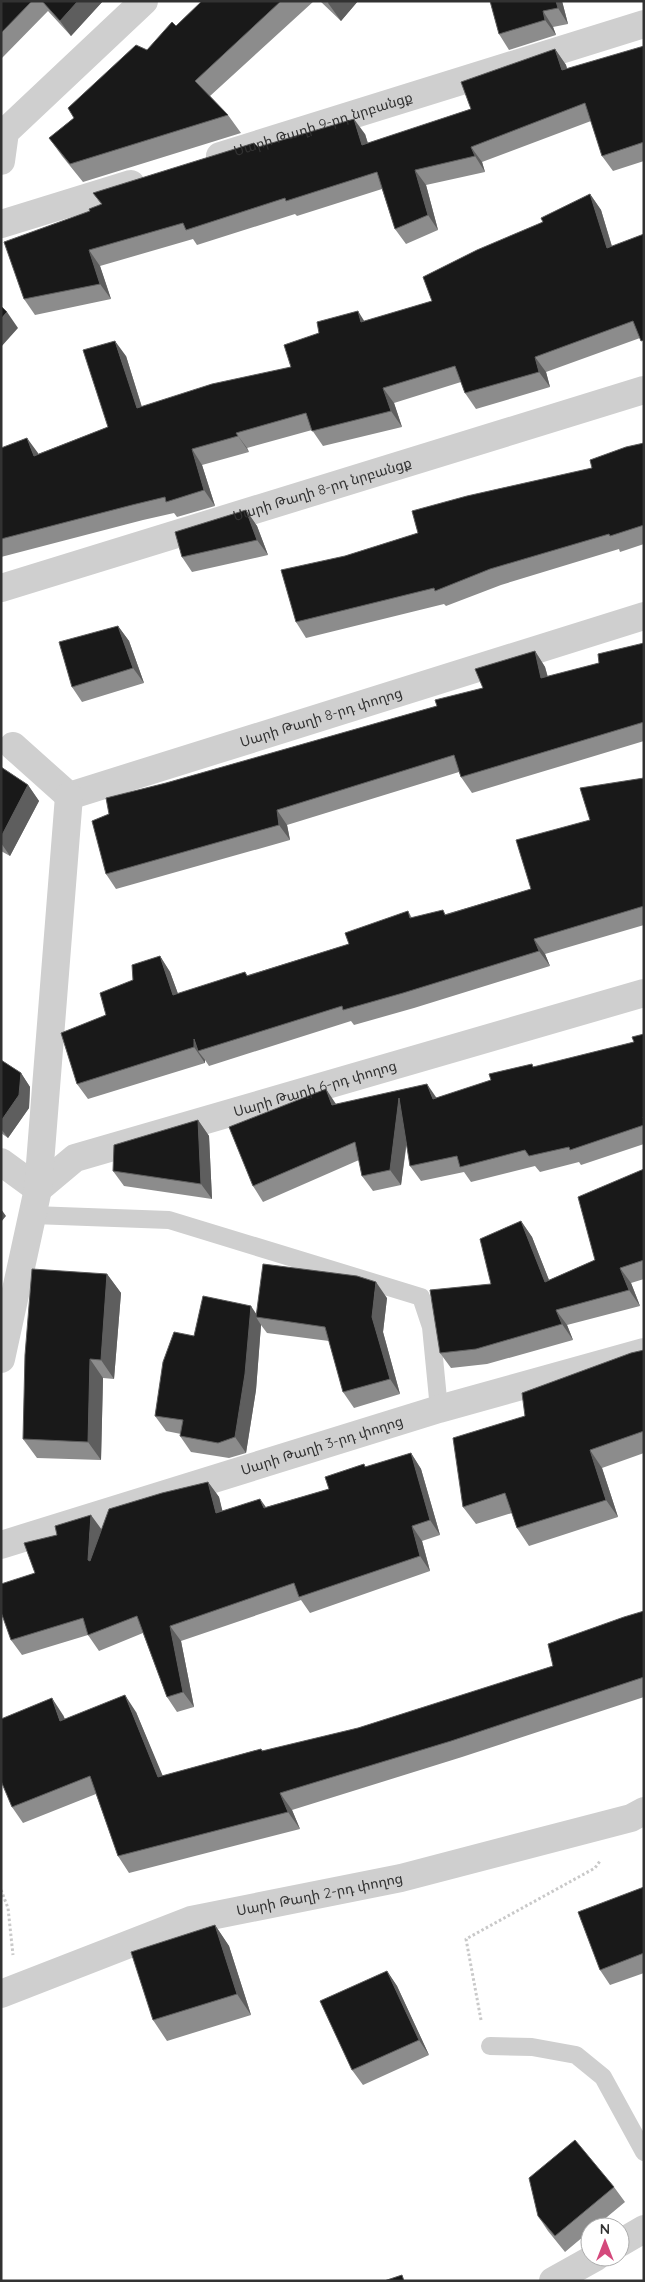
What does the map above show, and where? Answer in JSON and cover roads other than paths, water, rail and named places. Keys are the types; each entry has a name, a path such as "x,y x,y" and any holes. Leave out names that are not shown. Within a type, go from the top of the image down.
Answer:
{"street":[{"path":"1,161 5,132 144,1"},
{"name":"Սարի Թաղի 9-րդ նրբանցք","path":"200,162 644,24"},
{"path":"1,224 152,177"},
{"name":"Սարի Թաղի 8-րդ նրբանցք","path":"1,588 644,390"},
{"name":"Սարի Թաղի 8-րդ փողոց","path":"69,796 644,616"},
{"path":"1,1359 38,1189 69,796 13,746"},
{"name":"Սարի Թաղի 6-րդ փողոց","path":"38,1189 75,1158 644,993"},
{"path":"1,1162 38,1189"},
{"name":"Սարի Թաղի 3-րդ փողոց","path":"1,1545 439,1409 644,1352"},
{"name":"Սարի Թաղի 2-րդ փողոց","path":"9,1991 191,1920 401,1878 638,1814"},
{"path":"630,2237 644,2229"},
{"path":"553,2281 580,2266"}],"lane":[{"path":"33,1215 169,1220 421,1297 431,1327 439,1409"},
{"path":"490,2046 532,2047 576,2055 603,2077 644,2152"}]}
